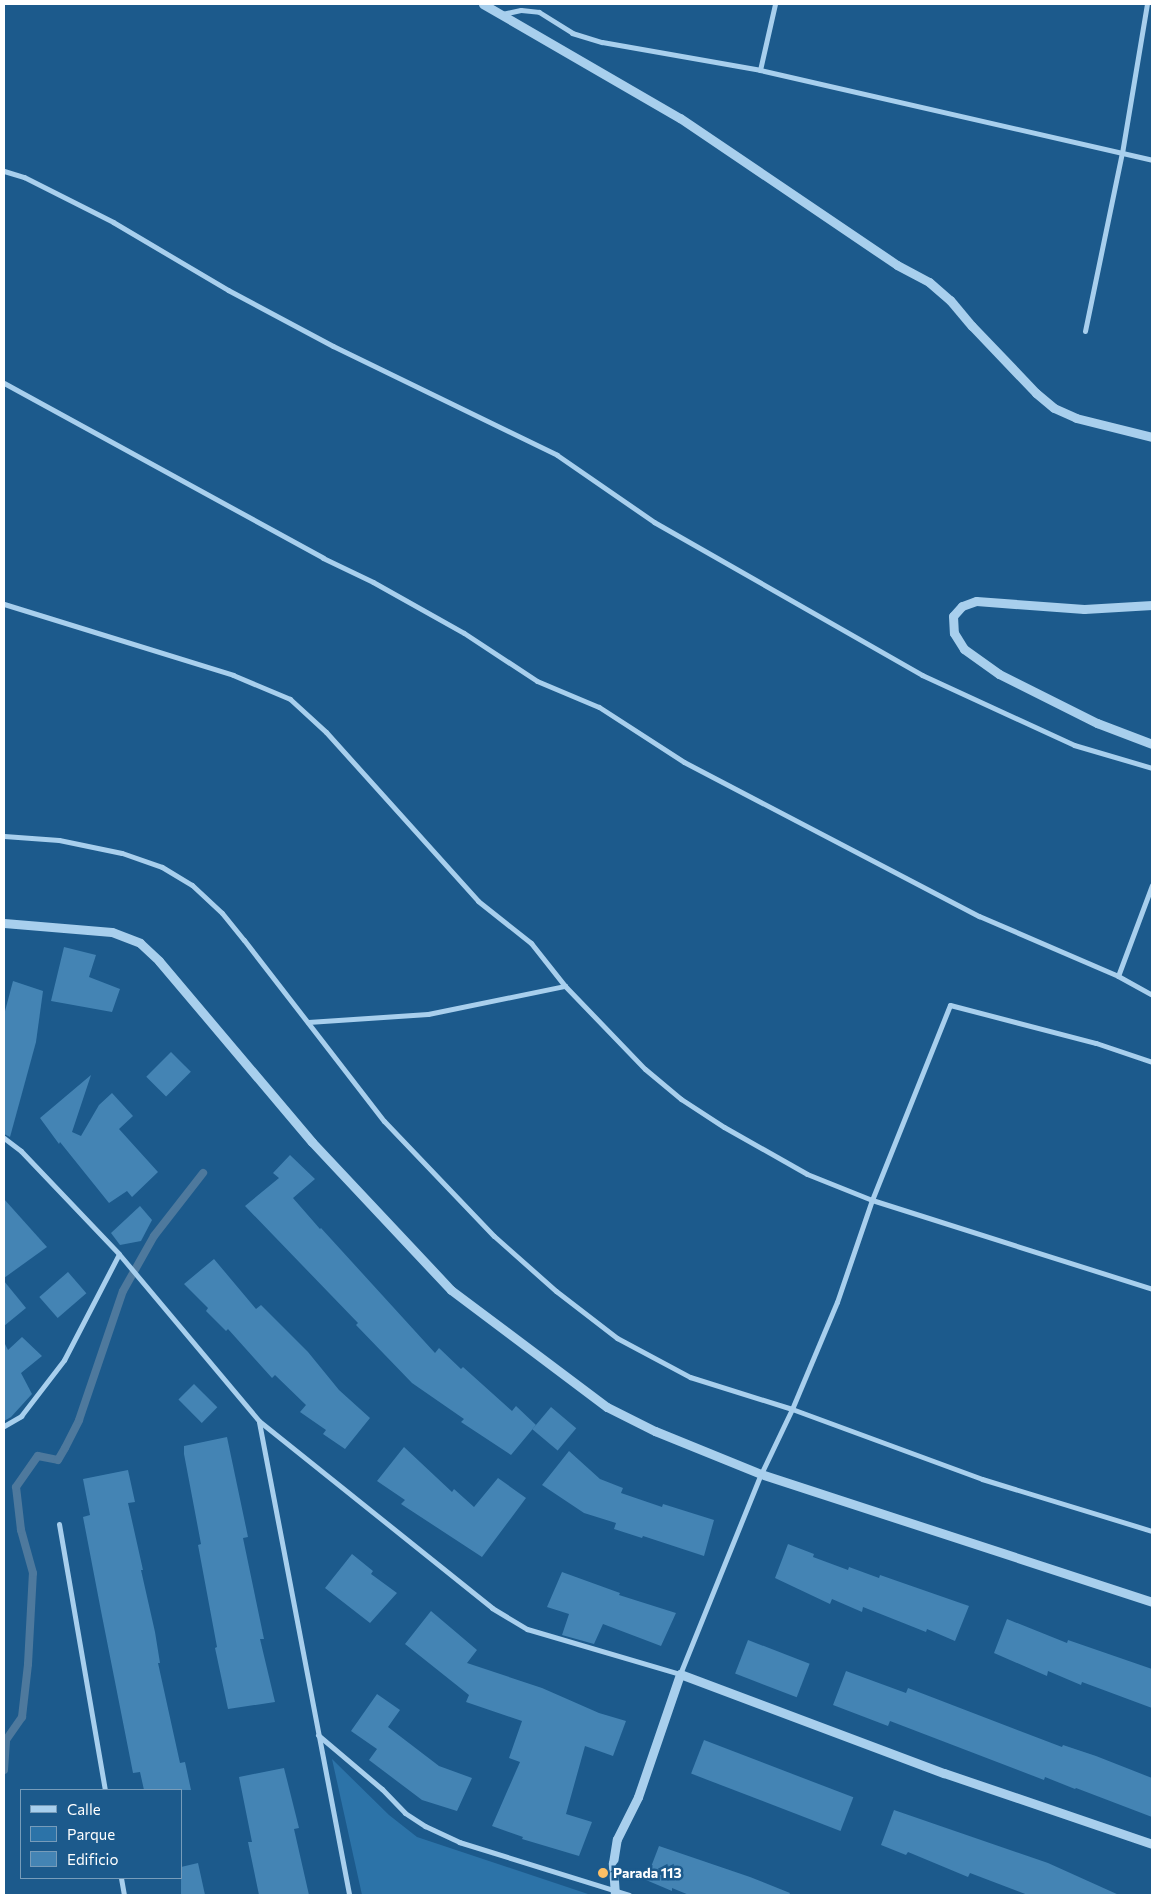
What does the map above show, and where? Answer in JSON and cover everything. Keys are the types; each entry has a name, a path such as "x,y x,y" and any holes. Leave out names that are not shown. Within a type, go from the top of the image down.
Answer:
{"street":[{"path":"484,4 680,118 897,265 929,282 950,300 1036,393 1054,408 1076,418 1152,437"},
{"path":"760,70 775,4"},
{"path":"1085,331 1122,153 1147,4"},
{"path":"502,14 520,10 539,12 572,33 602,42 760,70 1152,160"},
{"path":"4,171 24,177 113,222 228,290 333,346 557,455 654,522 922,675 1074,745 1152,768"},
{"path":"4,383 323,558 373,582 464,633 536,681 598,707 684,762 979,916 1118,976 1152,995"},
{"path":"1152,606 1084,609 976,601 962,606 952,616 954,633 964,649 999,674 1096,723 1152,744"},
{"path":"4,604 233,675 290,698 326,732 478,901 532,944 565,986 645,1069 681,1099 724,1127 807,1174 872,1200 1152,1289"},
{"path":"4,836 59,840 122,853 162,867 192,884 222,913 384,1121 494,1236 556,1291 617,1338 690,1376 792,1409 982,1479 1152,1531"},
{"path":"1118,976 1152,885"},
{"path":"4,923 112,932 140,943 159,961 312,1142 451,1290 607,1407 655,1431 761,1474 1152,1602"},
{"path":"308,1022 428,1014 565,986"},
{"path":"614,1892 613,1863 617,1839 638,1797 680,1674 761,1474 792,1409 837,1302 872,1200 950,1005 1096,1043 1152,1062"},
{"path":"4,1138 21,1151 119,1254 259,1422 510,1620 527,1629 680,1674 944,1773 1152,1844"},
{"path":"4,1426 21,1416 64,1360 119,1254"},
{"path":"259,1422 349,1895"},
{"path":"58,1524 106,1789"},
{"path":"318,1735 382,1789 405,1813 425,1826 459,1842 614,1892 629,1895"},
{"path":"121,1879 124,1895"}],"green space":[{"path":"332,1759 389,1815 417,1837 591,1895 362,1895"}],"building":[{"path":"64,947 96,955 89,977 120,989 112,1012 51,1001"},
{"path":"13,981 43,991 36,1042 10,1137 4,1134 4,1015"},
{"path":"171,1052 191,1072 166,1097 146,1077"},
{"path":"91,1075 72,1132 81,1136 99,1105 112,1093 133,1116 119,1129 158,1172 132,1197 127,1191 109,1203 60,1142 59,1144 40,1118"},
{"path":"290,1155 315,1179 293,1198 320,1229 435,1353 439,1348 461,1369 463,1367 512,1411 516,1406 536,1425 511,1455 461,1422 464,1419 412,1383 356,1325 358,1323 245,1206 279,1178 273,1173"},
{"path":"4,1199 47,1247 4,1278"},
{"path":"140,1206 152,1220 141,1241 120,1245 111,1233"},
{"path":"214,1259 256,1309 261,1305 308,1352 339,1390 370,1418 345,1449 323,1434 326,1430 300,1412 306,1405 275,1375 272,1378 228,1329 226,1331 206,1311 208,1308 184,1284"},
{"path":"68,1272 86,1293 58,1318 39,1297"},
{"path":"4,1281 26,1308 4,1326"},
{"path":"22,1337 42,1356 21,1373 32,1394 11,1417 4,1421 4,1342 8,1350"},
{"path":"194,1384 217,1407 202,1423 178,1400"},
{"path":"551,1407 576,1428 558,1450 532,1429"},
{"path":"227,1437 248,1537 243,1538 264,1639 260,1639 275,1702 228,1709 215,1648 217,1647 198,1545 201,1544 184,1454 184,1446"},
{"path":"404,1447 452,1492 454,1489 474,1507 498,1478 526,1498 482,1557 401,1504 405,1500 377,1481"},
{"path":"569,1451 600,1479 623,1488 621,1493 662,1507 663,1504 714,1520 704,1556 643,1536 642,1538 614,1529 616,1523 584,1513 542,1485"},
{"path":"128,1470 135,1502 128,1503 155,1632 160,1663 158,1663 180,1763 185,1762 191,1790 144,1789 140,1772 133,1773 83,1517 90,1515 83,1479"},
{"path":"788,1544 814,1554 813,1557 848,1570 849,1567 879,1578 880,1575 969,1606 955,1641 927,1629 926,1632 863,1607 862,1612 832,1599 830,1604 775,1578"},
{"path":"352,1554 373,1571 371,1574 397,1593 370,1623 325,1588"},
{"path":"562,1572 620,1593 619,1595 676,1613 661,1646 603,1624 594,1644 562,1635 569,1614 547,1607"},
{"path":"431,1611 477,1650 467,1663 542,1688 599,1713 626,1721 613,1756 585,1746 566,1814 592,1822 579,1856 522,1839 523,1837 492,1826 520,1762 509,1758 522,1721 466,1702 469,1695 405,1644"},
{"path":"1007,1619 1067,1643 1068,1640 1152,1669 1152,1708 1082,1682 1081,1685 1048,1671 1047,1676 994,1653"},
{"path":"748,1640 810,1664 797,1697 735,1674"},
{"path":"846,1671 906,1693 908,1688 1062,1747 1063,1745 1096,1756 1152,1778 1152,1817 1045,1777 1044,1780 890,1721 888,1726 833,1705"},
{"path":"377,1694 400,1710 388,1727 439,1766 472,1778 457,1811 422,1800 369,1760 377,1749 351,1731"},
{"path":"704,1740 853,1797 840,1831 691,1774"},
{"path":"284,1768 299,1828 294,1829 309,1895 259,1895 248,1842 252,1842 239,1777"},
{"path":"894,1810 1048,1863 1119,1895 1028,1895 970,1873 968,1877 908,1852 906,1855 881,1845"},
{"path":"659,1846 750,1877 790,1893 789,1895 689,1895 672,1888 672,1891 646,1880"},
{"path":"198,1863 205,1895 181,1895 182,1867"}],"waterway":[{"path":"4,1770 6,1740 22,1717 28,1664 33,1573 21,1530 16,1487 38,1456 58,1460 79,1420 123,1291 154,1236 203,1173"}],"place":[{"name":"Parada 113","path":"603,1873"}]}
